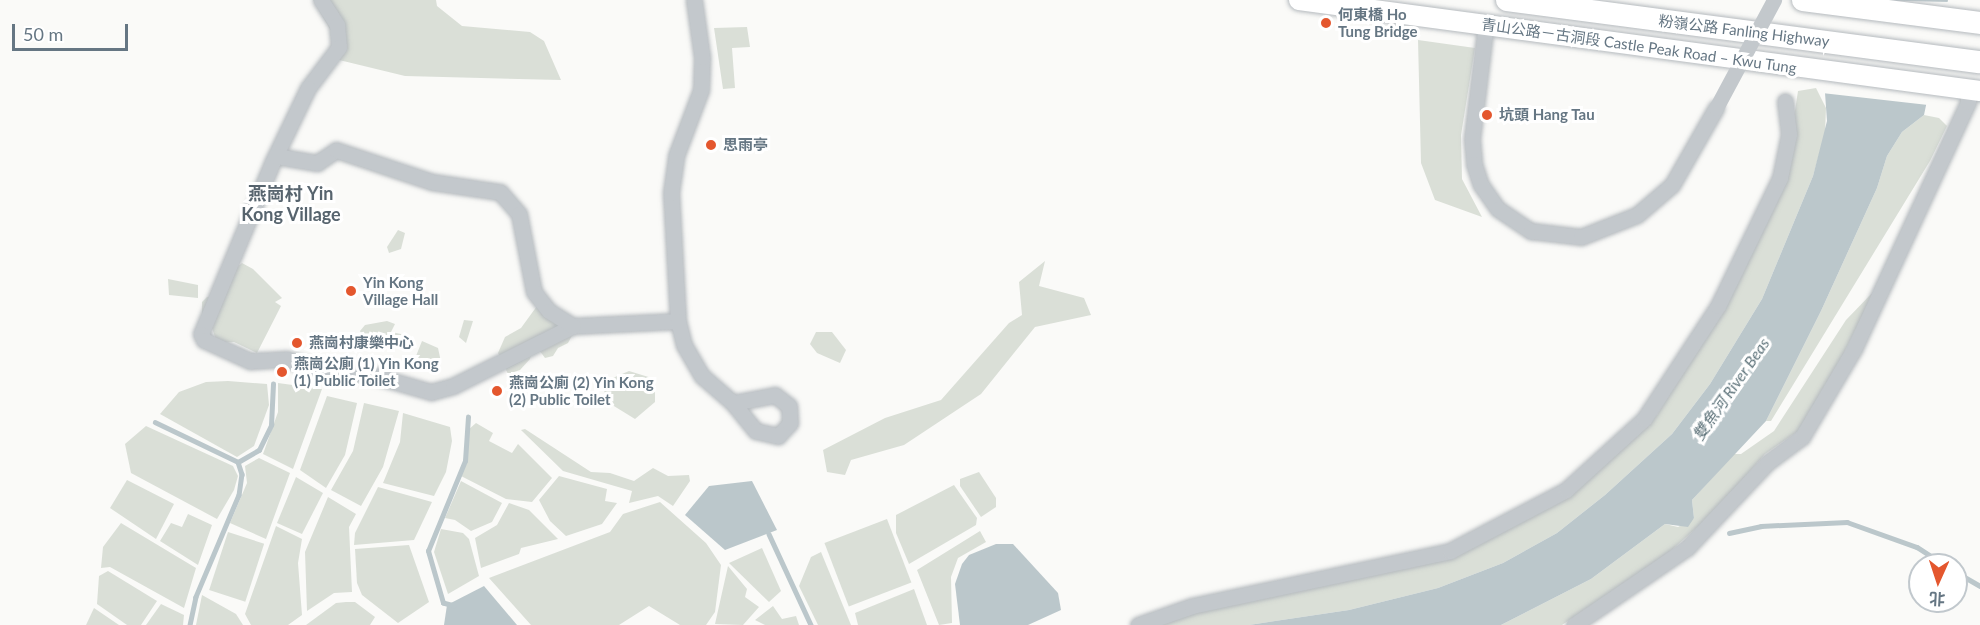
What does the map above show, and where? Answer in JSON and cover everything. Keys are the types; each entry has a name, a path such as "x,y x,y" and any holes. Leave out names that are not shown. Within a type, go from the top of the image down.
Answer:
{"highway":[{"name":"粉嶺公路 Fanling Highway","path":"1507,0 1969,61"},
{"path":"1808,1 1975,23"}],"main road":[{"name":"青山公路－古洞段 Castle Peak Road – Kwu Tung","path":"1299,0 1486,23 1800,69 1974,91"}],"street":[{"path":"321,0 337,25 339,47 308,88 276,156 237,253 227,266 201,334 204,340 250,361 286,359 333,373 365,373 422,392 442,391 573,326 678,321"},
{"path":"694,0 702,57 701,90 676,156 671,183 678,321 684,345 702,376 733,403"},
{"path":"1486,23 1472,139 1474,164 1481,185 1498,208 1531,231 1581,237 1637,215 1672,185 1774,0"},
{"path":"1574,625 1687,548 1767,463 1802,437 1854,350 1974,91"},
{"path":"1138,625 1192,606 1450,551 1566,490 1644,419 1718,306 1780,178 1789,134 1785,101"},
{"path":"276,156 317,163 336,150 432,182 500,192 519,214 534,292 549,311 573,326"}],"shaded area":[{"path":"313,0 436,0 437,6 462,26 530,32 544,41 561,80 405,76 335,59 334,36"},
{"path":"747,27 750,47 732,48 735,88 723,89 714,28"},
{"path":"1418,40 1475,48 1461,135 1462,179 1482,217 1435,200 1421,163"},
{"path":"1816,88 1826,108 1825,133 1813,176 1762,299 1710,384 1672,434 1605,495 1557,533 1503,563 1438,588 1349,610 1249,625 1156,625 1189,611 1456,556 1569,496 1657,415 1739,281 1784,182 1798,91"},
{"path":"1924,115 1939,118 1947,126 1930,161 1771,421 1766,421 1821,311 1877,188 1887,156 1902,132"},
{"path":"398,230 405,233 401,249 389,253 387,247"},
{"path":"1045,261 1039,286 1084,298 1091,315 1035,327 981,394 904,445 851,460 845,475 827,472 823,450 885,418 941,400 1009,323 1022,315 1019,282"},
{"path":"242,263 253,269 282,298 275,302 281,306 257,353 234,342 217,343 212,328 202,323 202,302 207,297 221,295 230,272"},
{"path":"168,279 198,285 198,298 169,295"},
{"path":"1875,290 1825,391 1798,431 1765,454 1712,514 1666,555 1562,625 1501,625 1591,579 1665,524 1678,527 1694,518 1692,500 1734,454 1741,454 1774,431 1846,320"},
{"path":"537,306 576,328 568,343 558,348 553,356 545,358 534,343 530,359 520,370 508,374 498,353 505,337 521,328"},
{"path":"464,320 473,321 466,343 459,337"},
{"path":"387,321 395,324 391,332 401,334 406,344 395,338 377,347 364,341 360,331 365,325"},
{"path":"816,332 832,332 846,350 840,363 817,353 810,344"},
{"path":"422,341 438,348 441,362 426,363 416,356"},
{"path":"629,371 655,379 655,402 635,419 609,403 601,383"},
{"path":"206,382 267,384 269,405 254,446 237,457 160,414 179,392"},
{"path":"278,383 322,389 293,469 263,454 278,412"},
{"path":"327,396 357,403 345,455 326,488 300,470"},
{"path":"364,403 399,411 383,467 361,506 331,490 353,451"},
{"path":"403,413 450,427 452,441 446,472 434,496 383,483 400,442"},
{"path":"476,423 493,433 489,441 512,453 518,444 552,478 532,502 506,499 461,476 467,459 468,430"},
{"path":"146,426 233,466 238,476 234,490 217,519 131,473 125,444"},
{"path":"525,429 591,472 610,473 634,481 653,468 668,476 689,475 690,481 673,506 658,496 629,503 632,491 563,471 521,430"},
{"path":"259,458 290,473 266,539 230,523 247,483 245,466"},
{"path":"979,472 996,498 996,507 981,517 960,486 960,479"},
{"path":"559,476 607,489 605,501 617,503 602,524 566,536 550,521 539,500"},
{"path":"296,477 323,493 302,534 277,523"},
{"path":"127,480 174,504 156,539 110,508"},
{"path":"461,481 502,503 492,522 471,531 455,520 445,518"},
{"path":"954,485 977,518 976,525 909,564 896,533 896,515"},
{"path":"378,487 432,502 414,540 354,545 355,533"},
{"path":"328,497 356,514 349,527 352,592 334,593 307,611 305,552"},
{"path":"660,502 706,543 721,565 715,612 706,625 680,625 649,606 619,625 531,625 489,578 610,532 623,514"},
{"path":"509,503 529,510 558,539 521,548 519,554 481,568 475,538 497,525"},
{"path":"188,514 212,525 198,565 160,541 171,523 182,527"},
{"path":"887,519 911,582 849,606 824,543"},
{"path":"121,523 196,568 184,608 110,567 101,568 103,547"},
{"path":"276,526 302,539 298,563 302,615 288,625 251,625 245,614"},
{"path":"441,529 463,533 469,539 479,576 448,594 434,552"},
{"path":"980,531 986,542 958,558 951,577 952,623 939,625 917,570"},
{"path":"228,532 264,544 245,602 209,590"},
{"path":"409,545 429,602 398,623 362,595 357,583 355,549"},
{"path":"762,548 781,591 769,602 729,563"},
{"path":"821,552 851,625 818,625 799,586 811,557"},
{"path":"728,566 747,589 745,597 759,607 743,625 715,624"},
{"path":"108,571 157,601 141,625 127,625 97,604 99,576"},
{"path":"914,589 927,625 858,625 855,613"},
{"path":"202,595 236,614 243,625 196,625"},
{"path":"355,602 375,617 370,625 306,625 336,603"},
{"path":"161,604 184,615 183,625 146,625"},
{"path":"773,606 782,619 796,616 799,625 765,625 755,620"},
{"path":"94,608 119,625 86,625"}],"water":[{"name":"雙魚河 River Beas","path":"1862,0 1948,0 1924,115 1902,132 1887,156 1877,188 1821,311 1766,421 1692,500 1694,518 1688,527 1665,524 1591,579 1501,625 1249,625 1349,610 1438,588 1503,563 1557,533 1605,495 1672,434 1710,384 1762,299 1813,176 1827,121 1825,93"},
{"path":"752,481 777,530 725,550 685,515 709,486"},
{"path":"996,544 1013,544 1058,593 1061,610 1028,625 960,625 955,584 962,564 969,555"},
{"path":"484,586 517,625 444,625 447,605"}],"pier":[{"path":"1859,0 1950,2 1928,105 1822,93"}],"waterway":[{"path":"238,462 259,450 271,425 273,384"},
{"path":"454,606 443,603 428,551 465,461 468,417"},
{"path":"155,422 238,462 242,474 239,495 196,597 190,625"},
{"path":"1729,533 1761,526 1847,522 1917,547 1926,553"},
{"path":"769,534 811,625"},
{"path":"1968,579 1980,586"}],"place":[{"name":"何東橋 Ho Tung Bridge","path":"1326,23"},
{"name":"坑頭 Hang Tau","path":"1487,115"},
{"name":"思雨亭","path":"711,145"},
{"name":"Yin Kong Village Hall","path":"351,291"},
{"name":"燕崗村康樂中心","path":"297,343"},
{"name":"燕崗公廁 (1) Yin Kong (1) Public Toilet","path":"282,372"},
{"name":"燕崗公廁 (2) Yin Kong (2) Public Toilet","path":"497,391"}],"district":[{"name":"燕崗村 Yin Kong Village","path":"291,204"}]}
